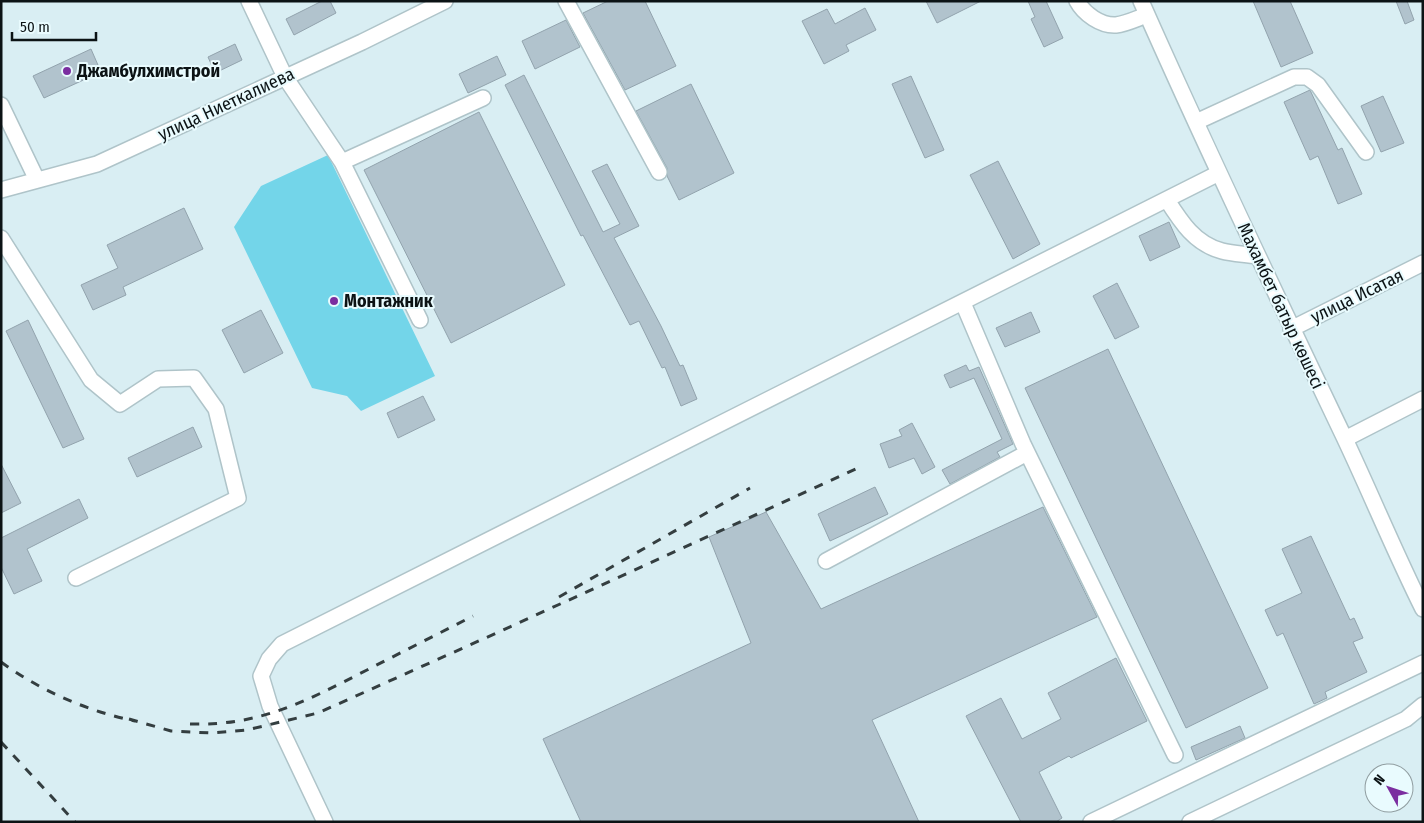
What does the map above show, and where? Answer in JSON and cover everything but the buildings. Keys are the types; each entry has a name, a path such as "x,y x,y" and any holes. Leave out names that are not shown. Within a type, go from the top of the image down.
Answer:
{"street":[{"path":"249,1 285,77 342,162 420,320"},
{"name":"улица Ниеткалиева","path":"1,190 96,164 445,1"},
{"path":"566,1 659,172"},
{"path":"1077,1 1080,8 1096,20 1116,25 1144,8"},
{"name":"Махамбет батыр көшесі","path":"1144,8 1257,256 1345,439 1423,609"},
{"path":"1196,122 1294,77 1307,77 1318,85 1366,152"},
{"path":"342,162 483,98"},
{"path":"1,105 37,180"},
{"path":"324,822 270,706 261,676 269,659 282,644 1219,173"},
{"path":"1167,200 1187,230 1199,241 1222,251 1257,256"},
{"path":"1,238 91,380 120,404 158,379 194,378 216,409 238,498 76,578"},
{"name":"улица Исатая","path":"1291,329 1423,263"},
{"path":"963,303 1027,453 1175,755"},
{"path":"1345,439 1423,399"},
{"path":"826,561 1027,453"},
{"path":"1091,822 1423,663"},
{"path":"1190,822 1406,719 1423,705"}],"shaded area":[{"name":"Монтажник","path":"328,155 435,376 361,411 347,396 312,388 234,227 261,186"}],"railway":[{"path":"129,719 171,731 211,733 247,730 318,713 858,468"},
{"path":"559,597 750,488"},
{"path":"190,724 215,724 239,721 261,716 303,701 473,616"},
{"path":"1,662 32,682 65,699 99,712 135,721"},
{"path":"1,742 75,822"}],"place":[{"name":"Джамбулхимстрой","path":"67,71"},
{"name":"Монтажник","path":"334,301"}]}
